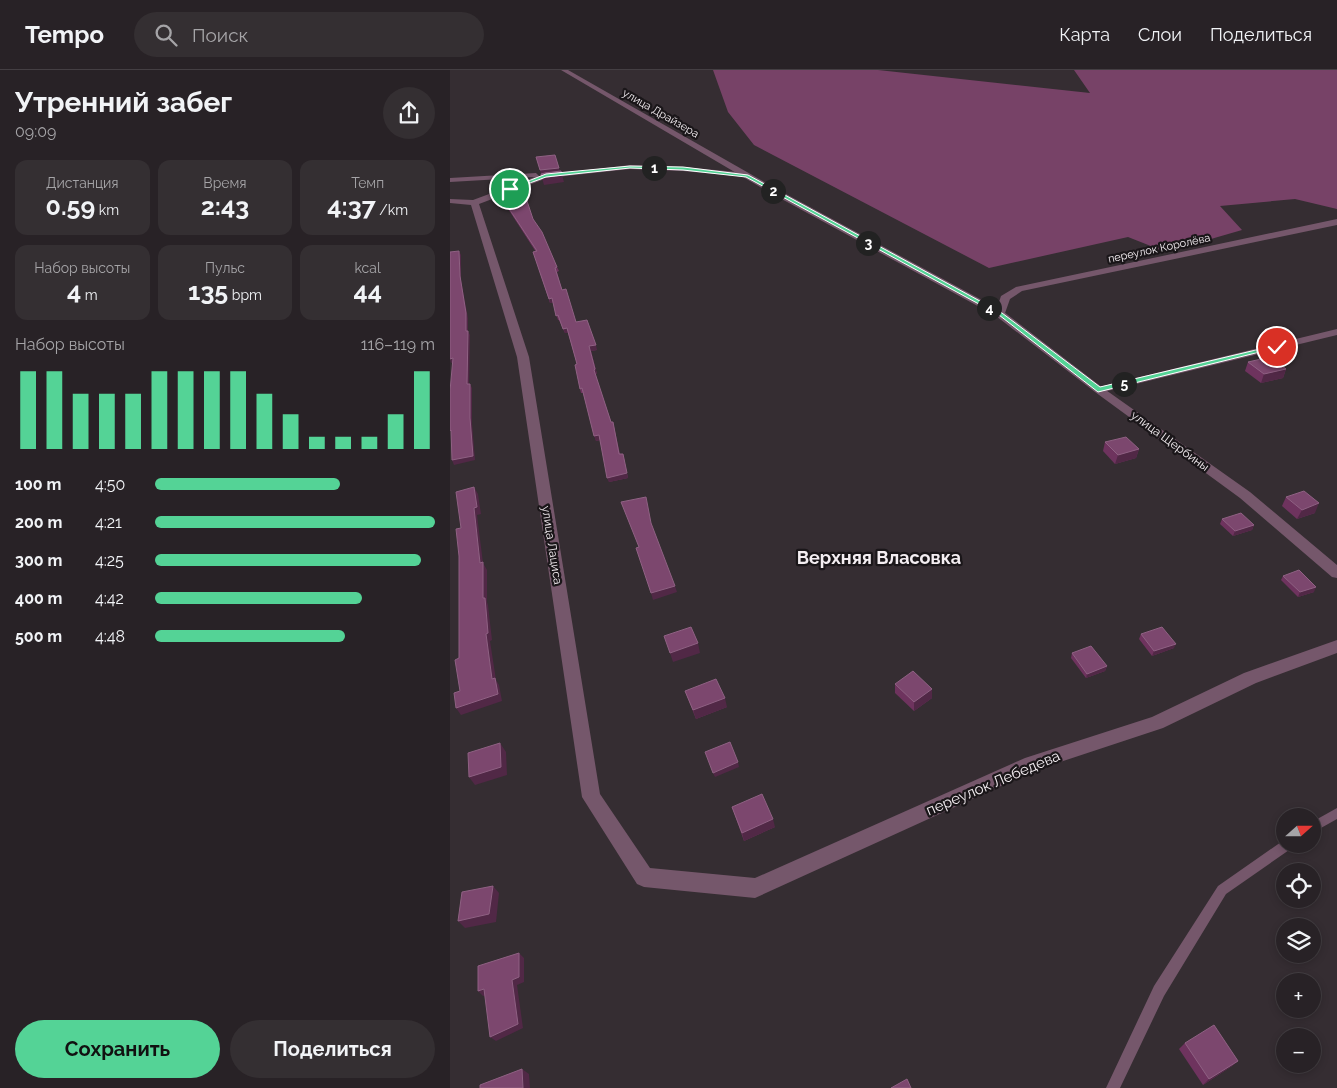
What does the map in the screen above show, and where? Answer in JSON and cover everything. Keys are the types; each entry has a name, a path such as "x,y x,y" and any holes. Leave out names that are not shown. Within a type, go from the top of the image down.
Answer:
{"street":[{"name":"улица Драйзера","path":"564,70 747,176 1000,314"},
{"name":"улица Драйзера","path":"450,201 474,203 546,176 630,167 683,169 747,176"},
{"path":"450,180 496,176 546,176"},
{"name":"улица Лациса","path":"474,203 523,357 591,797 644,877"},
{"name":"переулок Королёва","path":"1000,314 1005,298 1019,288 1337,222"},
{"name":"улица Щербины","path":"1000,314 1098,390 1245,495 1337,573"},
{"path":"1098,390 1337,332"},
{"name":"переулок Лебедева","path":"644,877 755,888 1031,764 1157,724 1250,678 1337,646"}],"lane":[{"path":"1321,823 1337,814"},
{"path":"1114,1088 1159,991 1222,890 1276,852"}],"shaded area":[{"path":"713,70 878,70 1090,93 1074,70 1337,70 1337,209 1295,199 1220,206 1242,230 1166,252 1128,237 989,268 754,145 728,112"}],"building":[{"path":"555,155 559,168 540,170 536,157"},
{"path":"561,171 562,175 542,178 541,174"},
{"path":"523,189 533,219 542,232 557,267 555,268 562,290 566,289 576,322 587,320 596,345 589,346 594,370 611,422 613,422 619,454 623,454 627,473 607,478 599,435 594,436 582,388 580,389 575,365 577,364 567,328 563,329 558,315 556,316 552,298 549,299 533,252 537,251 504,201 507,198 506,192"},
{"path":"459,251 460,276 466,313 466,331 468,331 467,384 470,384 473,456 452,460 450,391 453,358 450,359 450,252"},
{"path":"1270,357 1286,369 1264,374 1248,362"},
{"path":"1126,437 1139,449 1118,455 1105,442"},
{"path":"474,487 477,507 474,508 480,563 483,562 483,598 485,598 488,633 486,634 492,679 495,678 498,694 456,708 454,693 460,691 455,660 459,658 459,556 456,529 461,528 456,492"},
{"path":"1304,491 1319,503 1302,510 1286,497"},
{"path":"646,497 651,523 675,586 651,593 636,548 639,547 621,502"},
{"path":"1241,513 1254,525 1235,531 1222,519"},
{"path":"1299,570 1316,587 1300,592 1283,576"},
{"path":"691,627 698,643 670,653 664,636"},
{"path":"1162,627 1176,644 1154,651 1141,634"},
{"path":"1091,646 1107,666 1087,674 1072,653"},
{"path":"913,671 932,689 914,702 895,684"},
{"path":"716,679 725,698 693,710 685,691"},
{"path":"730,742 738,762 713,773 705,752"},
{"path":"500,743 501,767 469,777 468,753"},
{"path":"762,794 773,819 742,833 732,807"},
{"path":"493,886 489,914 458,921 462,892"},
{"path":"519,953 519,977 512,980 518,1024 490,1037 484,989 478,991 478,966"},
{"path":"1214,1025 1238,1061 1209,1079 1185,1043"},
{"path":"522,1069 523,1088 480,1088 480,1085"},
{"path":"907,1079 911,1088 891,1088"}],"district":[{"name":"Верхняя Власовка","path":"879,558"}],"route":[{"path":"510,189 546,176 630,167 683,169 747,176 1000,314 1098,390 1277,347"}]}
